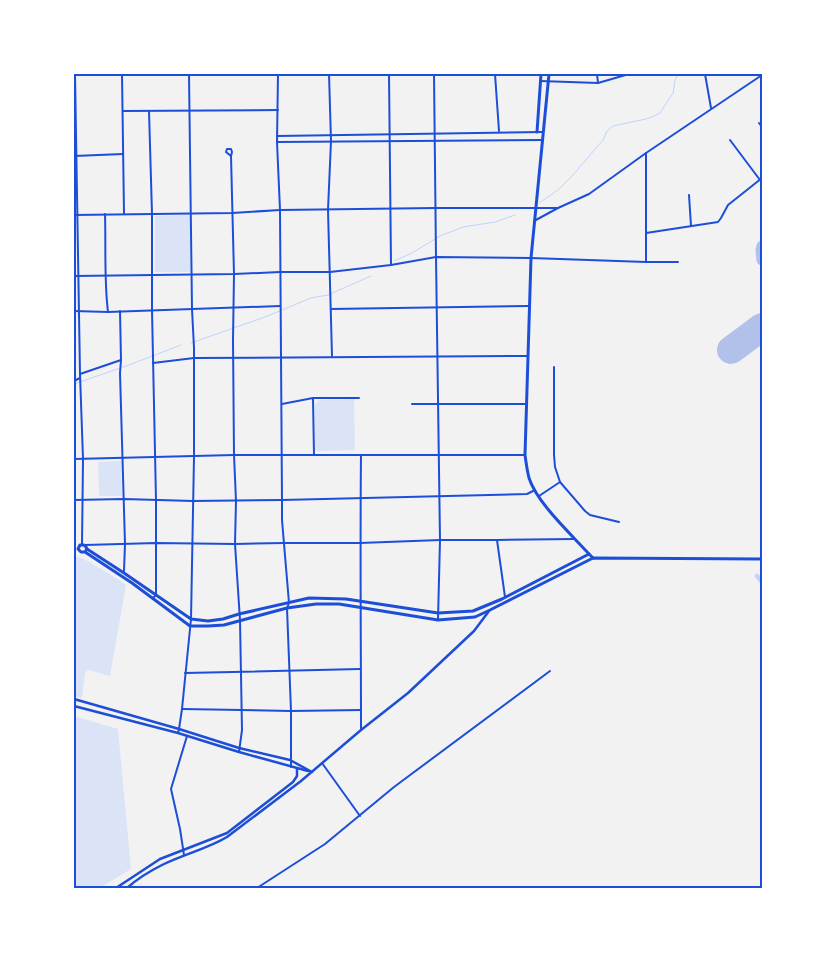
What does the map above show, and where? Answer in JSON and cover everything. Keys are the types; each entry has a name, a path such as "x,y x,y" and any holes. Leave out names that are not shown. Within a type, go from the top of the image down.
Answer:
{"main road":[{"path":"536,132 541,74"},
{"path":"549,74 531,258 525,455 529,478 534,490 574,539 593,558"},
{"path":"74,546 83,548 124,573 191,619 208,622 309,598 346,599 438,613 473,611 505,597 589,554"},
{"path":"74,552 83,548"},
{"path":"83,548 190,626 224,625 287,608 316,604 338,604 438,620 475,616 593,558 762,559"},
{"path":"129,887 162,865 218,843 312,772 408,693 474,631 490,610"},
{"path":"74,700 239,748 290,760 312,772"},
{"path":"74,706 178,733 312,772"},
{"path":"116,888 160,859 227,833 292,782 297,776 297,768"}],"street":[{"path":"75,74 75,215 83,459 83,548 156,543 360,543 440,540 574,539"},
{"path":"122,74 124,214"},
{"path":"178,733 191,619 194,457 189,74"},
{"path":"278,74 277,142 280,210 282,500 288,603 291,767"},
{"path":"329,74 331,141 328,210 332,357"},
{"path":"389,74 391,265"},
{"path":"434,74 440,497 438,620"},
{"path":"495,74 499,132"},
{"path":"597,74 598,83"},
{"path":"540,81 598,83 629,74"},
{"path":"705,74 711,110"},
{"path":"534,221 589,194 762,75"},
{"path":"123,111 278,110"},
{"path":"149,111 156,500 156,594 153,598"},
{"path":"759,123 762,127"},
{"path":"277,136 544,132"},
{"path":"277,142 542,140"},
{"path":"646,233 718,222 728,205 761,179 730,140"},
{"path":"75,156 123,154"},
{"path":"646,154 646,262"},
{"path":"231,156 234,274 235,544 240,620 242,730 239,752"},
{"path":"689,195 691,226"},
{"path":"75,215 232,213 280,210 558,208"},
{"path":"105,214 105,286 108,312"},
{"path":"74,276 330,272 391,265 436,257 678,262"},
{"path":"74,311 108,312 280,306"},
{"path":"331,309 529,306"},
{"path":"120,311 124,573"},
{"path":"153,363 194,358 527,356"},
{"path":"80,374 121,360"},
{"path":"554,367 554,455 560,482 590,515 619,522"},
{"path":"74,381 80,378"},
{"path":"282,404 313,398 360,398"},
{"path":"313,398 314,455"},
{"path":"412,404 526,404"},
{"path":"361,454 361,730"},
{"path":"74,459 234,455 525,455"},
{"path":"538,496 560,482"},
{"path":"74,500 236,501 360,499 527,494 534,490"},
{"path":"497,540 505,597"},
{"path":"185,672 361,668"},
{"path":"257,888 325,844 427,762 550,671"},
{"path":"182,709 361,710"},
{"path":"184,856 171,789 187,736"},
{"path":"322,764 360,816"}],"shaded area":[{"path":"190,215 190,272 155,272 155,216"},
{"path":"354,399 355,450 315,450 315,405 319,400"},
{"path":"121,461 122,496 99,496 98,462"},
{"path":"74,555 90,562 126,585 110,676 88,670 85,672 82,698 74,696"},
{"path":"74,716 118,729 131,869 101,888 74,888"}],"waterway":[{"path":"539,203 558,190 572,176 613,126 646,119 660,113 673,93 678,74"},
{"path":"394,261 412,253 440,236 463,227 495,222 515,215"},
{"path":"191,343 265,317 311,298 328,295 371,276"},
{"path":"74,384 181,345"},
{"path":"757,576 762,582"}],"taxiway":[{"path":"762,246 762,260"}],"runway":[{"path":"731,350 762,327"}]}
